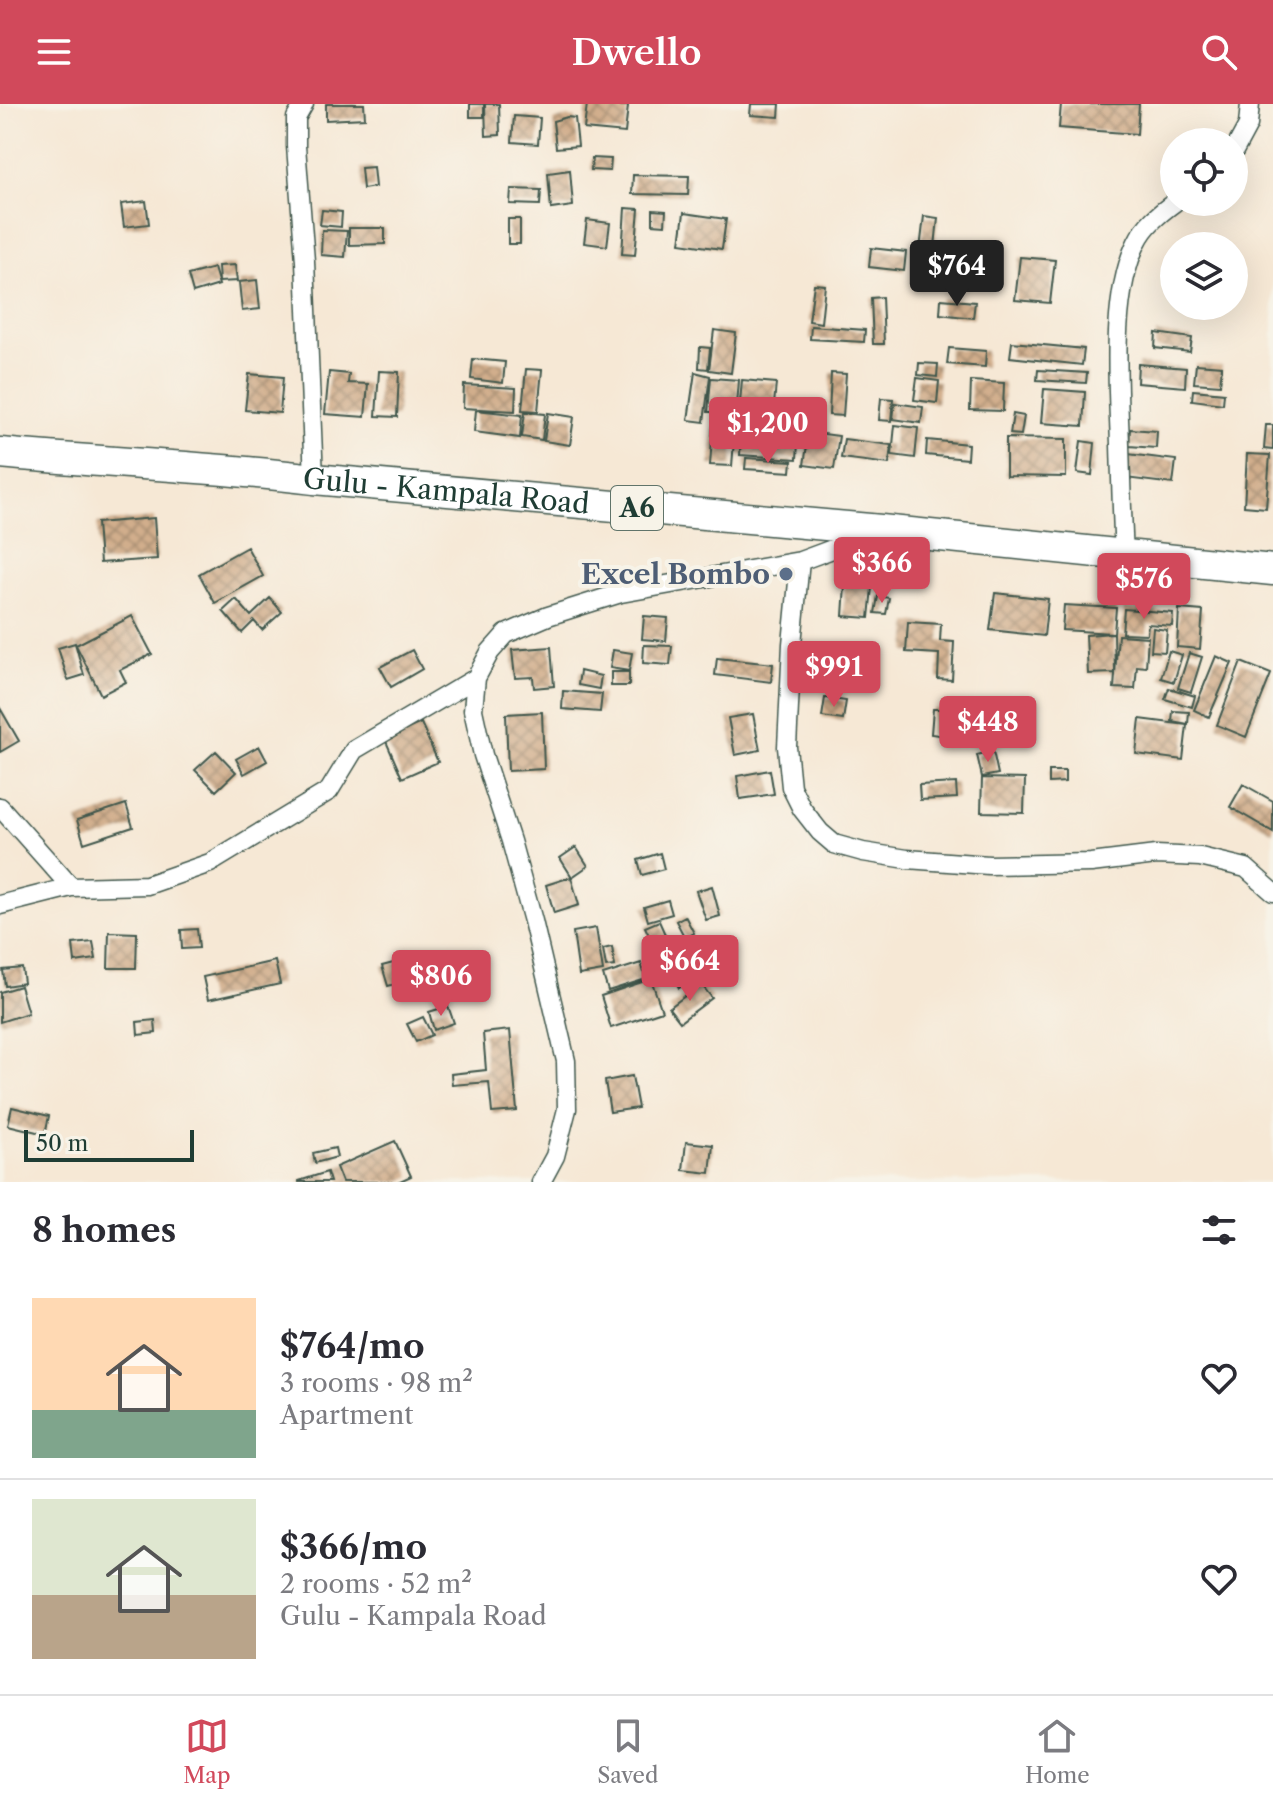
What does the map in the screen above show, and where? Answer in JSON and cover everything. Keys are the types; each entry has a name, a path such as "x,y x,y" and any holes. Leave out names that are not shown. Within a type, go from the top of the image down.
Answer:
{"main road":[{"name":"Gulu - Kampala Road","path":"0,453 95,462 247,470 314,479 881,530 1273,570"}],"street":[{"path":"304,104 296,118 296,146 305,261 314,479"},
{"path":"1246,128 1250,104"},
{"path":"1124,555 1117,379 1119,325 1125,276 1137,241 1160,214"},
{"path":"541,1182 555,1156 567,1109 566,1061 533,921 483,755 473,710 476,678 490,652 506,634 548,616 621,593 800,561 881,530"},
{"path":"800,561 787,747 791,787 802,809 834,844 907,859 989,865 1091,863 1156,855 1200,857 1246,868 1273,892"},
{"path":"0,905 71,887 147,885 210,863 329,791 354,750 476,678"},
{"path":"0,807 71,887"}],"building":[{"path":"326,104 364,104 365,118 326,120"},
{"path":"470,104 484,104 484,117 470,117"},
{"path":"485,104 499,104 500,135 486,136"},
{"path":"587,104 628,106 625,133 584,129"},
{"path":"751,104 780,104 779,117 750,115"},
{"path":"1061,104 1139,104 1137,134 1059,128"},
{"path":"514,116 540,118 538,144 512,142"},
{"path":"575,118 578,146 556,148 553,121"},
{"path":"592,158 611,159 610,171 591,170"},
{"path":"373,167 375,187 363,189 361,168"},
{"path":"570,170 573,206 551,209 548,173"},
{"path":"633,175 689,176 688,195 632,194"},
{"path":"511,189 541,190 540,205 510,204"},
{"path":"146,201 149,224 124,227 121,204"},
{"path":"625,208 639,209 635,255 622,254"},
{"path":"322,210 342,212 341,227 320,225"},
{"path":"653,210 666,211 665,225 653,224"},
{"path":"684,213 726,219 722,249 680,243"},
{"path":"924,216 938,218 931,285 916,283"},
{"path":"508,219 520,219 520,244 508,244"},
{"path":"587,220 610,223 607,246 584,243"},
{"path":"349,228 385,228 385,244 349,245"},
{"path":"322,230 347,231 345,257 321,255"},
{"path":"871,248 906,252 904,271 869,267"},
{"path":"1020,257 1055,260 1050,303 1015,300"},
{"path":"235,265 237,281 219,282 218,266"},
{"path":"214,268 219,285 193,293 188,275"},
{"path":"257,280 260,309 242,311 239,282"},
{"path":"814,284 825,285 821,323 809,321"},
{"path":"882,297 884,344 873,344 871,298"},
{"path":"941,299 975,302 973,318 940,314"},
{"path":"811,326 865,330 864,342 810,339"},
{"path":"714,330 736,333 731,373 709,370"},
{"path":"1156,333 1192,338 1190,352 1155,348"},
{"path":"1012,342 1084,349 1082,365 1010,357"},
{"path":"700,347 710,348 708,369 699,368"},
{"path":"949,348 986,351 985,367 947,364"},
{"path":"473,359 505,362 503,383 471,379"},
{"path":"919,363 938,364 937,377 918,375"},
{"path":"1138,364 1186,368 1185,387 1137,383"},
{"path":"1196,364 1222,366 1220,385 1194,383"},
{"path":"526,369 542,370 538,411 522,410"},
{"path":"1038,370 1087,373 1086,383 1037,380"},
{"path":"379,371 399,372 397,417 376,416"},
{"path":"329,372 349,374 348,383 368,384 365,417 325,414"},
{"path":"695,372 710,376 704,422 688,420"},
{"path":"831,373 846,374 843,416 829,415"},
{"path":"249,374 283,377 280,413 245,410"},
{"path":"711,378 739,380 732,466 710,465 714,412 708,412"},
{"path":"917,378 939,381 937,403 914,400"},
{"path":"742,380 776,383 774,405 740,403"},
{"path":"971,381 1004,383 1003,411 970,410"},
{"path":"464,385 516,388 515,411 463,408"},
{"path":"1044,389 1085,392 1083,426 1041,423"},
{"path":"1193,390 1224,393 1223,404 1192,400"},
{"path":"881,398 893,399 891,421 879,420"},
{"path":"895,403 923,407 921,423 893,419"},
{"path":"476,410 522,415 520,438 474,432"},
{"path":"525,412 545,414 542,440 522,437"},
{"path":"548,413 574,417 570,445 544,441"},
{"path":"1013,414 1024,416 1021,435 1010,434"},
{"path":"742,422 799,425 797,459 740,455"},
{"path":"895,425 918,428 915,458 892,455"},
{"path":"1266,425 1273,425 1273,450 1264,449"},
{"path":"1130,429 1157,431 1156,448 1129,446"},
{"path":"809,432 839,436 834,469 804,465"},
{"path":"1006,438 1066,439 1066,477 1006,476"},
{"path":"844,439 891,445 889,464 841,458"},
{"path":"927,440 968,444 967,459 926,455"},
{"path":"1081,441 1095,443 1092,475 1077,473"},
{"path":"1128,454 1176,460 1173,484 1125,478"},
{"path":"1247,454 1270,455 1266,508 1244,506"},
{"path":"746,458 792,461 791,472 745,469"},
{"path":"154,518 157,559 100,563 97,523"},
{"path":"247,547 263,576 215,603 199,574"},
{"path":"845,585 872,587 869,618 843,616"},
{"path":"995,593 1048,599 1044,636 990,630"},
{"path":"878,596 889,598 886,614 875,613"},
{"path":"270,598 282,612 262,630 254,621 242,633 223,611 236,599 251,616"},
{"path":"1064,605 1116,608 1115,673 1088,674 1086,635 1113,633 1062,630"},
{"path":"1124,609 1173,613 1172,626 1148,624 1147,634 1122,633"},
{"path":"1179,609 1203,611 1200,649 1177,647"},
{"path":"132,616 152,654 120,670 126,682 101,695 76,645"},
{"path":"644,616 668,618 666,641 642,639"},
{"path":"908,622 941,624 940,641 954,642 952,680 938,679 939,654 906,652"},
{"path":"1153,628 1167,630 1165,652 1151,651"},
{"path":"1118,635 1148,637 1146,667 1137,666 1135,689 1114,688"},
{"path":"75,643 84,675 68,680 58,648"},
{"path":"644,645 672,646 670,665 643,663"},
{"path":"551,647 554,686 534,688 533,677 515,678 512,650"},
{"path":"412,650 422,669 391,687 380,667"},
{"path":"613,650 632,653 629,671 610,668"},
{"path":"1169,651 1182,655 1174,682 1161,678"},
{"path":"1189,653 1202,657 1191,692 1178,688"},
{"path":"1216,656 1232,663 1209,717 1194,710"},
{"path":"717,658 773,664 771,682 715,675"},
{"path":"1241,662 1271,674 1246,737 1217,725"},
{"path":"580,671 601,676 599,689 578,685"},
{"path":"611,672 629,672 629,686 611,686"},
{"path":"1169,688 1195,696 1192,707 1165,699"},
{"path":"563,691 602,694 600,712 562,709"},
{"path":"825,698 846,701 843,720 822,717"},
{"path":"980,701 1003,701 1003,736 980,736"},
{"path":"0,708 19,741 0,752"},
{"path":"933,709 948,709 946,736 931,734"},
{"path":"1173,711 1189,712 1188,724 1172,721"},
{"path":"542,712 544,769 508,771 506,714"},
{"path":"753,714 760,750 735,755 728,718"},
{"path":"1140,719 1187,725 1183,760 1136,754"},
{"path":"421,723 438,762 402,778 385,739"},
{"path":"259,746 267,761 244,774 236,759"},
{"path":"216,751 236,772 216,791 195,770"},
{"path":"993,751 998,774 982,777 977,755"},
{"path":"770,770 774,794 740,799 737,776"},
{"path":"1049,771 1065,771 1065,782 1049,783"},
{"path":"982,778 1025,779 1024,813 981,812"},
{"path":"956,783 957,798 920,800 919,785"},
{"path":"1243,784 1273,801 1273,832 1230,807"},
{"path":"126,804 133,827 84,843 77,820"},
{"path":"576,847 588,866 572,877 560,858"},
{"path":"660,853 664,869 642,875 638,860"},
{"path":"571,877 579,905 554,913 546,885"},
{"path":"712,886 720,916 706,920 696,891"},
{"path":"668,900 672,914 648,921 644,907"},
{"path":"685,916 694,933 685,938 676,921"},
{"path":"659,921 668,941 655,948 645,927"},
{"path":"596,928 603,971 579,975 573,932"},
{"path":"197,929 199,948 182,949 181,930"},
{"path":"109,932 137,933 136,968 108,968"},
{"path":"93,942 96,959 75,962 73,944"},
{"path":"612,947 615,966 606,967 603,949"},
{"path":"679,954 693,981 679,988 665,961"},
{"path":"405,960 410,980 388,986 382,966"},
{"path":"275,961 280,984 208,1000 203,977"},
{"path":"641,963 646,979 608,991 603,975"},
{"path":"22,968 24,983 5,986 3,970"},
{"path":"651,979 662,1011 611,1028 601,996"},
{"path":"701,984 712,998 680,1022 669,1008"},
{"path":"20,986 28,1013 0,1022 0,992"},
{"path":"448,1006 454,1023 434,1030 429,1012"},
{"path":"423,1017 432,1035 416,1042 407,1024"},
{"path":"155,1020 156,1033 138,1035 137,1022"},
{"path":"510,1030 517,1111 492,1113 489,1082 452,1085 451,1074 486,1070 483,1033"},
{"path":"632,1076 638,1108 610,1112 605,1081"},
{"path":"12,1107 49,1116 45,1134 8,1125"},
{"path":"395,1141 411,1176 398,1182 342,1182 336,1167"},
{"path":"686,1142 713,1145 710,1173 683,1170"},
{"path":"335,1148 337,1157 315,1163 313,1153"},
{"path":"327,1172 330,1182 299,1182 299,1181"}],"place":[{"name":"Excel Bombo","path":"786,574"}]}
